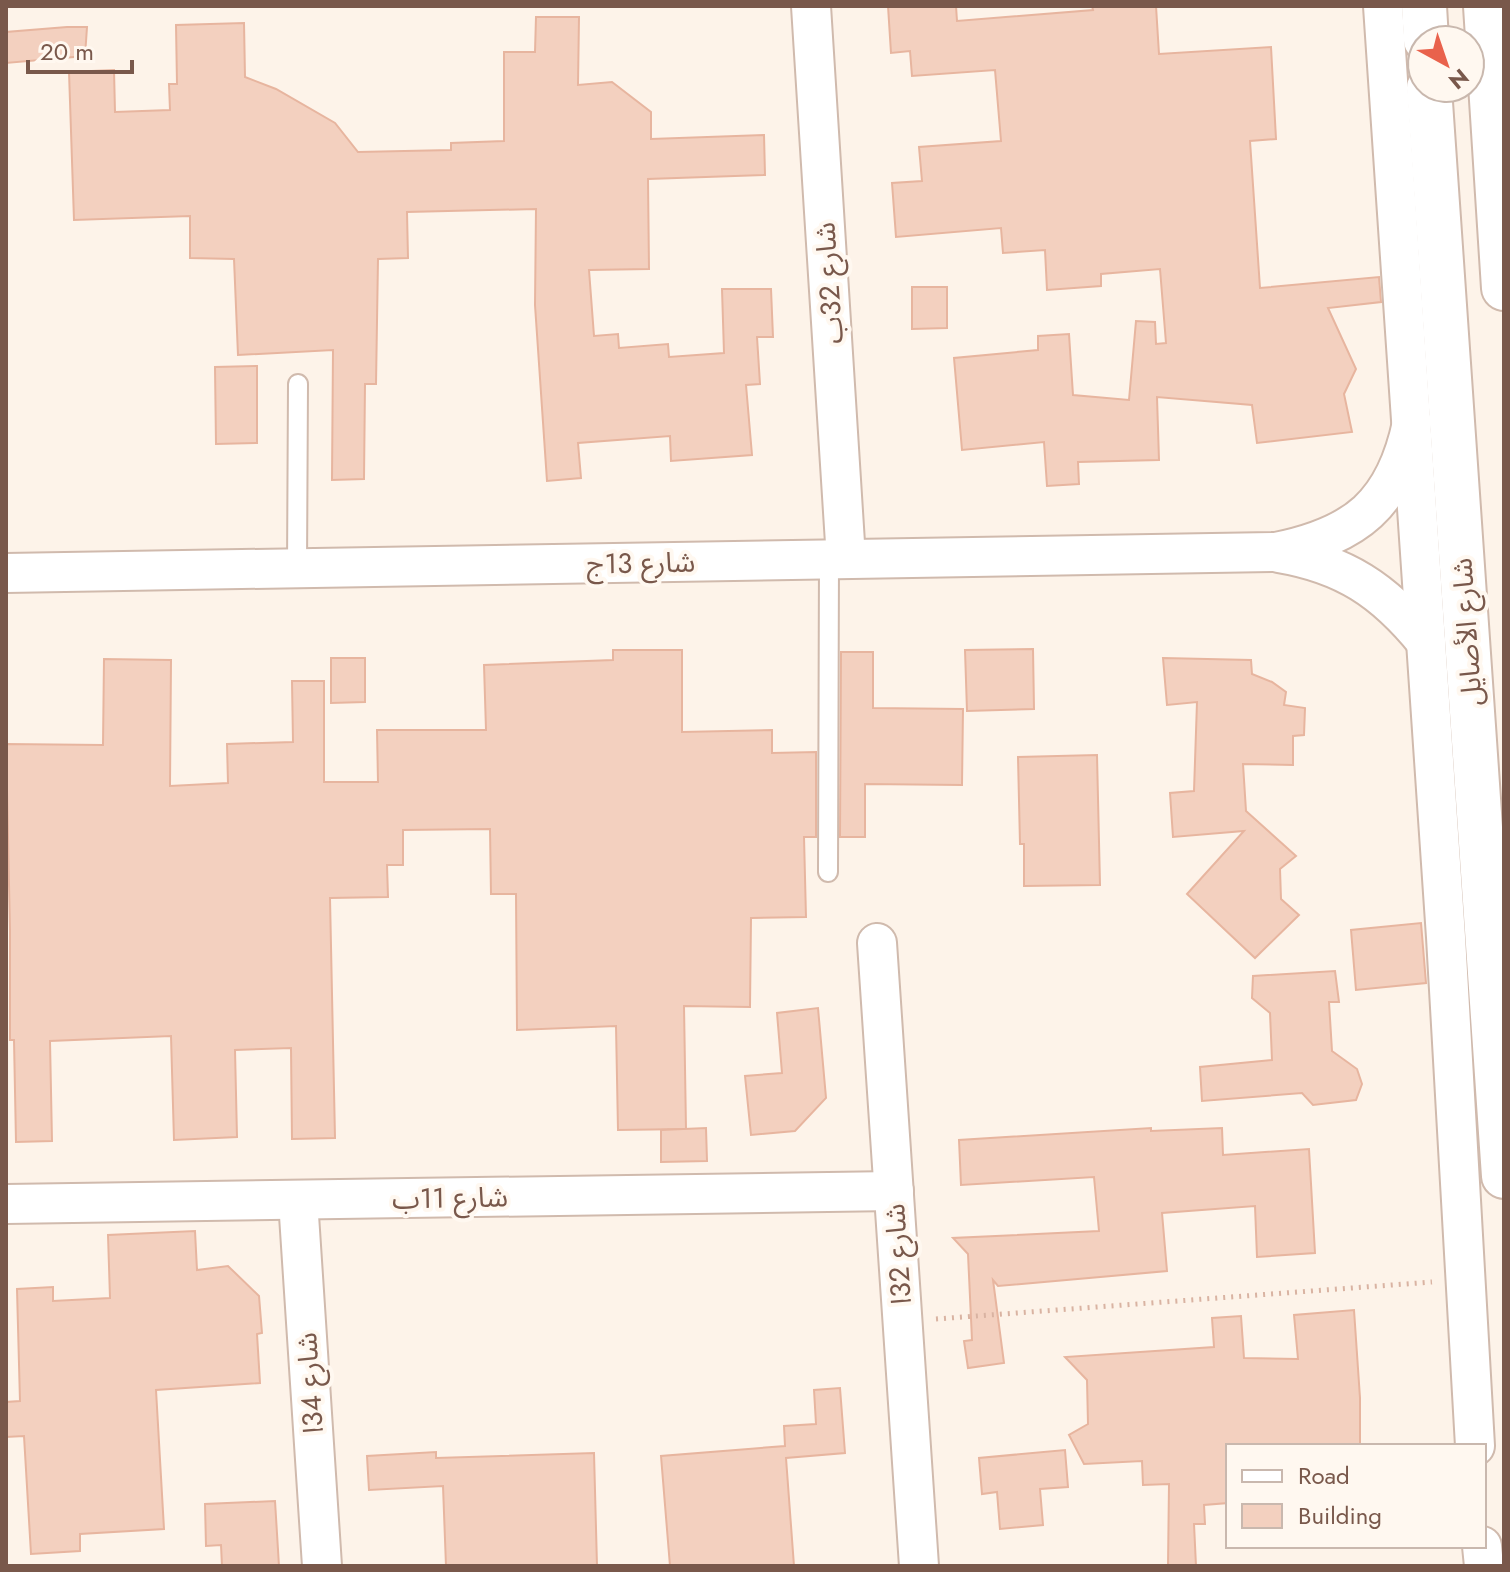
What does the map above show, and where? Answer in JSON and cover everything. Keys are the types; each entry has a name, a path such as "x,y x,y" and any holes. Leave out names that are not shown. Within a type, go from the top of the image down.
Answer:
{"street":[{"name":"شارع 32ب","path":"811,6 838,560"},
{"path":"1383,6 1446,937 1475,1444"},
{"path":"1486,6 1504,288"},
{"name":"شارع الأصايل","path":"1430,104 1504,1176"},
{"name":"شارع 13ج","path":"6,573 1276,552 1307,546 1334,536 1369,511 1395,477 1406,451 1412,423"},
{"name":"شارع 13ج","path":"1276,552 1313,559 1346,572 1376,591 1403,614 1426,642"},
{"name":"شارع 32ا","path":"877,943 919,1566"},
{"name":"شارع 11ب","path":"6,1204 894,1191"},
{"name":"شارع 34ا","path":"298,1200 322,1566"}],"lane":[{"path":"297,569 298,384"},
{"path":"828,872 838,560"}],"path":[{"path":"903,1322 1464,1280"}],"building":[{"path":"888,6 956,6 957,21 1093,10 1092,6 1156,6 1159,54 1271,47 1276,139 1250,141 1260,288 1379,277 1381,302 1328,308 1356,369 1344,394 1352,432 1257,443 1252,405 1157,397 1159,460 1078,462 1079,484 1047,486 1044,442 962,450 954,358 1038,350 1038,336 1069,334 1073,395 1129,400 1136,321 1155,322 1156,344 1166,343 1160,269 1101,274 1101,286 1047,290 1045,250 1003,253 1001,228 896,237 892,183 922,181 919,147 1001,141 995,70 912,76 910,51 891,53"},
{"path":"536,17 579,17 578,85 612,82 651,112 651,139 764,135 765,175 648,179 649,269 589,270 594,336 618,334 619,348 668,344 669,357 724,353 722,289 771,289 773,337 757,337 760,384 746,385 752,455 671,461 670,436 578,443 581,478 547,481 535,305 536,209 407,212 408,258 378,259 376,384 365,384 364,479 332,480 333,350 238,355 234,259 190,258 190,216 74,220 69,72 114,70 115,112 170,110 169,84 177,84 176,25 244,23 245,77 276,89 335,123 358,152 451,150 451,143 504,141 504,52 535,52"},
{"path":"87,27 85,56 6,63 6,32"},
{"path":"912,287 947,287 947,328 912,329"},
{"path":"257,366 257,443 216,444 215,367"},
{"path":"1033,649 1034,709 967,711 965,650"},
{"path":"613,650 682,650 682,732 772,730 772,753 816,752 816,837 804,837 806,917 751,918 750,1007 684,1006 686,1129 618,1130 616,1026 517,1030 516,894 491,894 490,829 403,830 403,865 387,865 388,897 330,898 335,1138 292,1139 291,1048 235,1050 237,1137 174,1140 171,1036 50,1041 52,1141 16,1142 14,1040 10,1040 6,744 103,745 104,659 171,660 170,786 228,783 227,744 293,742 292,681 324,681 324,782 378,782 377,730 486,730 484,665 613,660"},
{"path":"841,652 873,652 873,708 963,709 962,785 865,784 865,837 840,837"},
{"path":"331,658 365,658 365,702 331,703"},
{"path":"1163,658 1251,660 1252,674 1286,692 1284,705 1305,708 1304,735 1293,736 1293,765 1243,764 1246,811 1296,856 1280,869 1281,899 1299,915 1255,958 1187,894 1244,831 1173,837 1170,793 1194,791 1197,702 1167,705"},
{"path":"1097,755 1100,885 1024,886 1018,757"},
{"path":"1421,923 1426,983 1356,990 1351,930"},
{"path":"1335,971 1339,1002 1329,1002 1332,1051 1357,1069 1362,1084 1356,1100 1313,1105 1302,1093 1202,1101 1200,1067 1272,1060 1270,1013 1252,998 1253,976"},
{"path":"818,1008 826,1098 795,1131 751,1135 745,1076 782,1073 777,1013"},
{"path":"706,1128 707,1161 661,1162 661,1130"},
{"path":"1151,1128 1151,1131 1222,1128 1223,1155 1309,1149 1315,1253 1257,1257 1255,1206 1162,1213 1167,1271 998,1286 993,1280 1004,1363 968,1368 964,1341 972,1340 968,1254 953,1238 1099,1231 1094,1177 961,1185 959,1140"},
{"path":"195,1231 197,1270 228,1266 259,1296 262,1333 257,1334 260,1383 156,1390 164,1529 80,1534 80,1551 31,1554 24,1436 6,1437 6,1402 20,1401 17,1289 53,1287 53,1301 110,1298 108,1235"},
{"path":"1354,1310 1360,1444 1226,1444 1226,1503 1204,1505 1205,1524 1194,1524 1196,1566 1168,1566 1169,1484 1143,1485 1142,1461 1084,1464 1069,1435 1088,1424 1087,1380 1065,1357 1214,1347 1212,1318 1241,1316 1244,1358 1298,1359 1294,1315"},
{"path":"840,1388 845,1453 786,1458 794,1566 670,1566 661,1456 785,1446 784,1426 816,1424 814,1390"},
{"path":"1065,1450 1068,1487 1040,1489 1043,1525 1000,1529 997,1492 982,1494 979,1458"},
{"path":"436,1452 436,1458 594,1453 597,1566 446,1566 443,1486 369,1490 367,1456"},
{"path":"275,1501 279,1566 222,1566 221,1545 206,1546 205,1504"}]}
